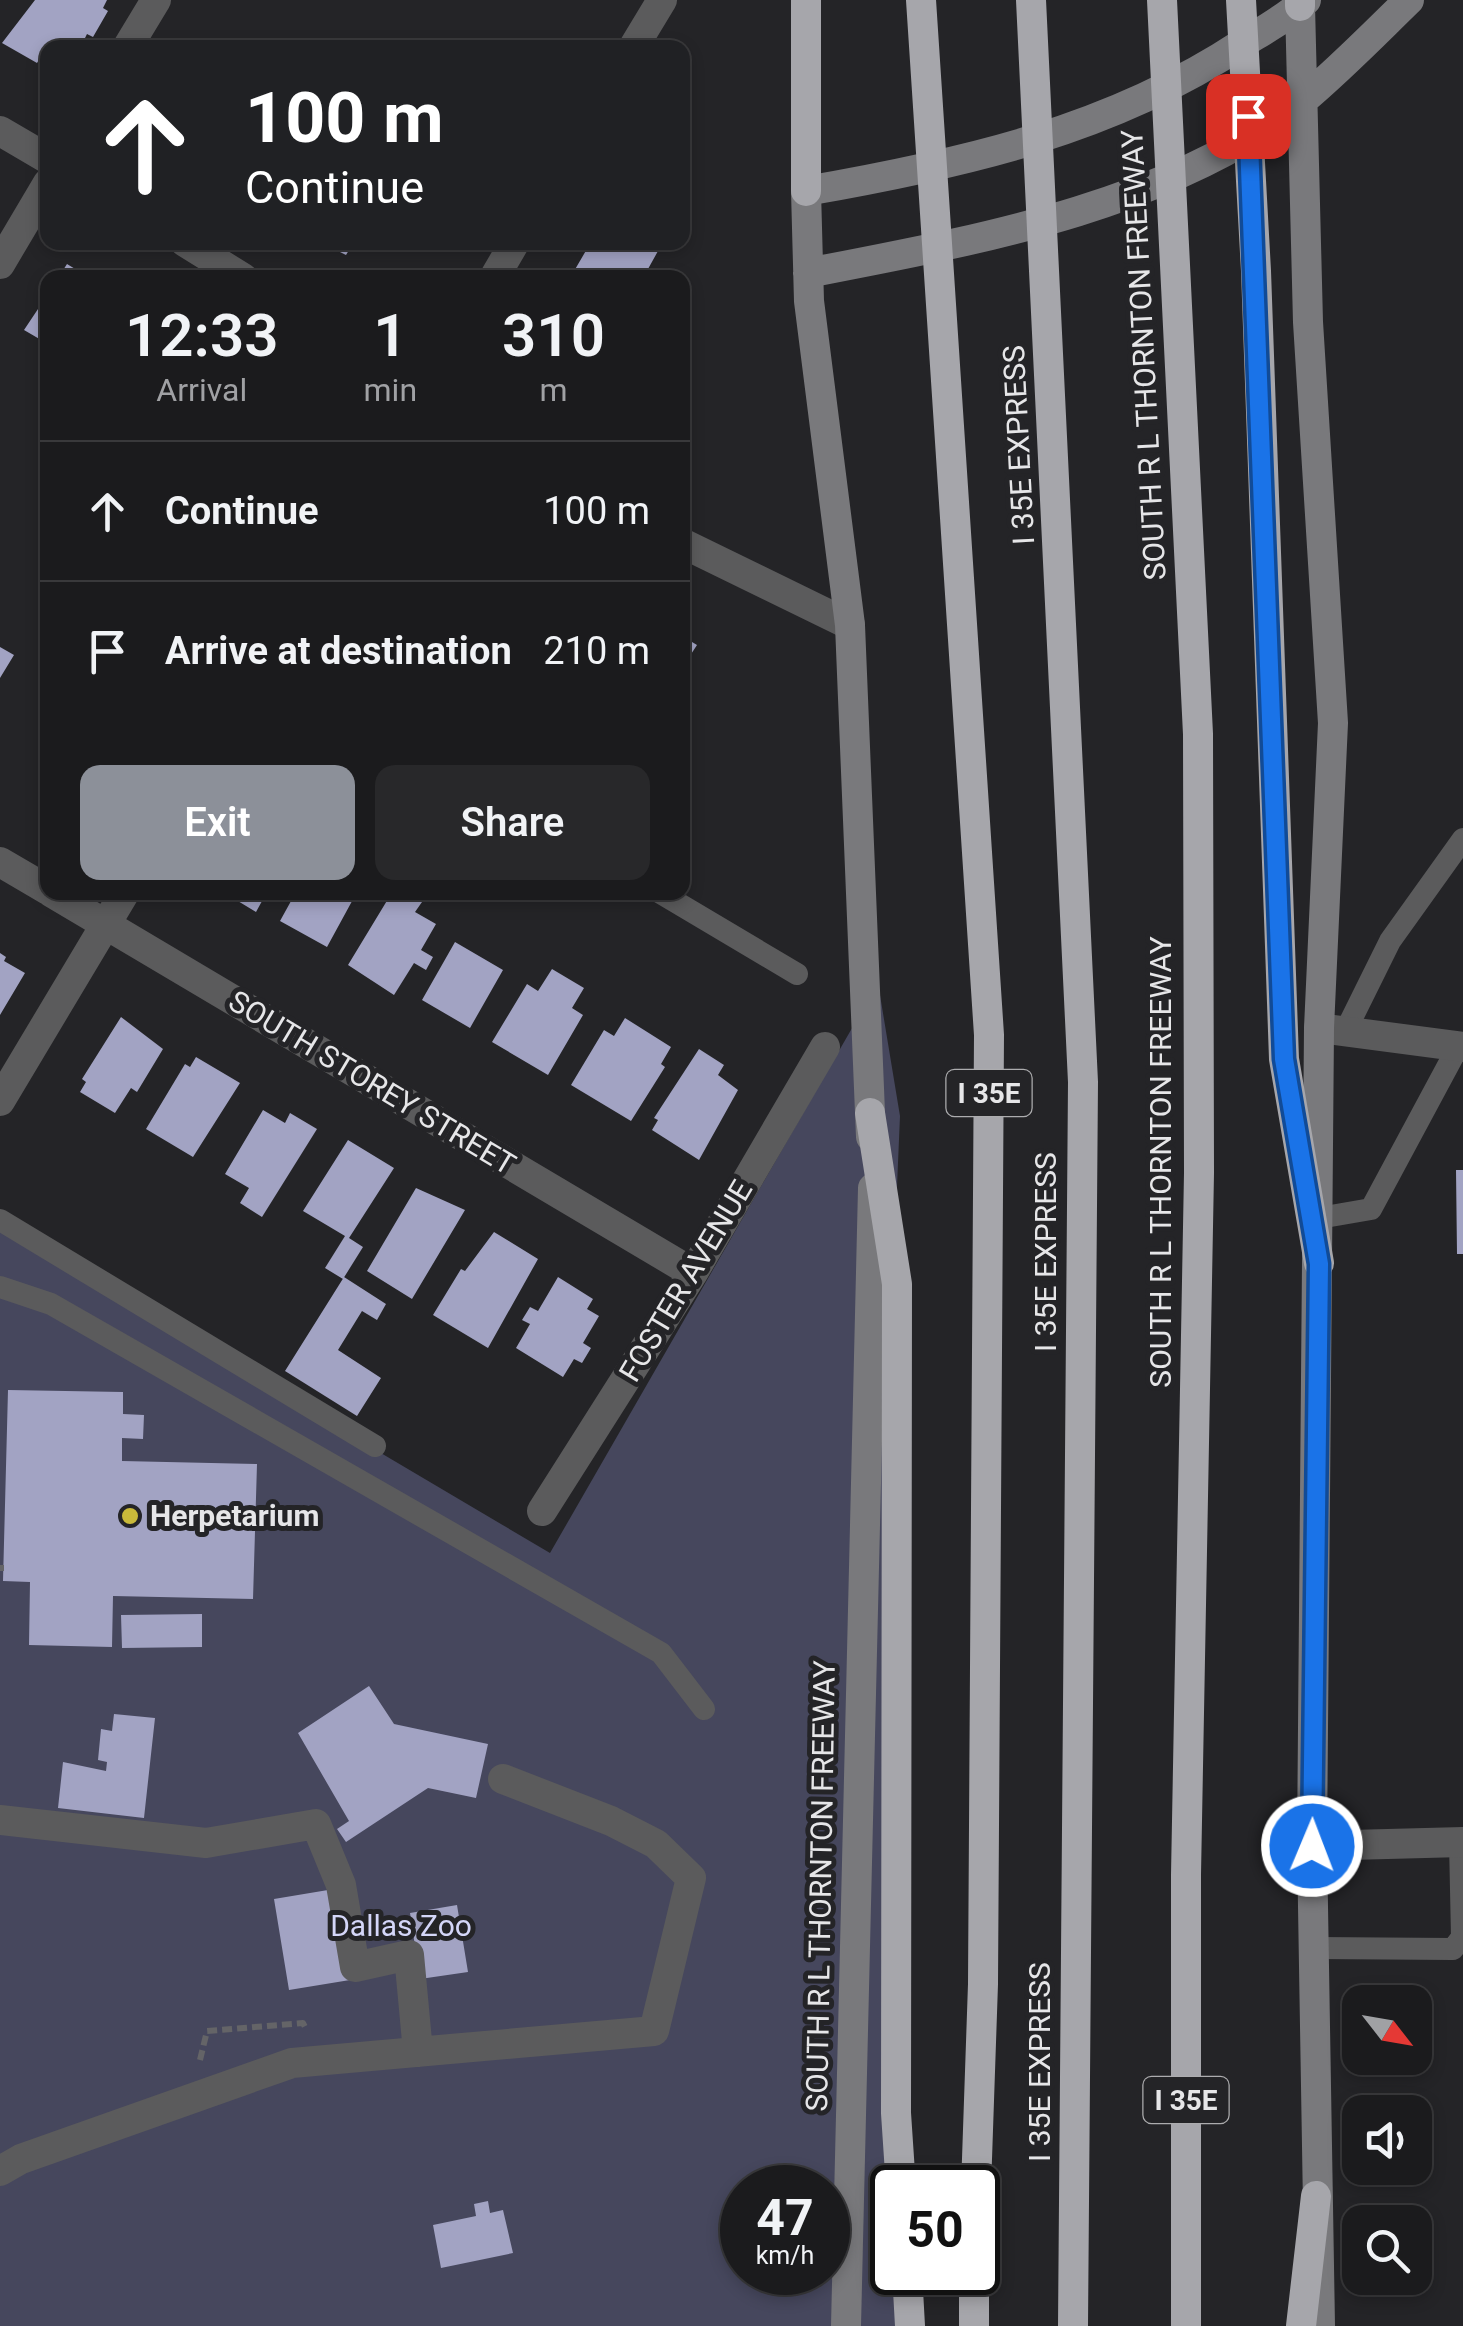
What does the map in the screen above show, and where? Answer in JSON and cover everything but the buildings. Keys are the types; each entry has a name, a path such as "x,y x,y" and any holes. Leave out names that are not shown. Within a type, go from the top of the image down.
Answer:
{"highway":[{"path":"806,0 806,191"},
{"name":"I 35E","path":"920,0 990,1035 984,1984 977,2165"},
{"name":"I 35E EXPRESS","path":"1031,0 1083,1082 1072,2326"},
{"name":"SOUTH R L THORNTON FREEWAY","path":"1162,0 1198,754 1199,1172 1186,1874 1186,2326"},
{"path":"1242,0 1256,271 1284,1059 1319,1264"},
{"path":"870,1112 897,1284 896,2113 899,2165"},
{"path":"1301,2326 1316,2196"},
{"path":"908,2295 910,2326"},
{"path":"974,2295 974,2326"}],"main road":[{"path":"808,272 961,243 1080,210 1207,160 1300,102 1409,0"},
{"path":"806,191 953,165 1087,125 1202,71 1302,2"},
{"path":"1302,2 1300,102 1308,322 1333,724 1333,1029 1319,1218 1312,1846 1320,2326"},
{"name":"SOUTH R L THORNTON FREEWAY","path":"806,191 808,272 850,625 874,1208 846,2326"}],"street":[{"path":"133,40 156,0"},
{"path":"638,40 662,0"},
{"path":"0,132 40,155"},
{"path":"0,264 40,196"},
{"path":"198,250 230,270"},
{"path":"690,548 850,625"},
{"name":"SOUTH STOREY STREET","path":"0,862 40,886"},
{"name":"SOUTH STOREY STREET","path":"64,900 694,1273"},
{"path":"0,1102 119,900"},
{"path":"1333,1029 1461,1047"},
{"name":"FOSTER AVENUE","path":"542,1511 694,1273 825,1047"},
{"path":"0,2171 21,2159 292,2064 654,2031 691,1878 656,1844 611,1821 503,1779"},
{"path":"0,1820 206,1843 316,1824 340,1886 355,1966 409,1955 418,2052"},
{"path":"1312,1846 1461,1842"}],"lane":[{"path":"1333,1029 1463,839"},
{"path":"673,900 797,974"},
{"path":"1319,1218 1372,1209 1461,1047"},
{"path":"0,1220 375,1446"},
{"path":"0,1287 51,1304 661,1652 704,1708"},
{"path":"1316,1948 1453,1949 1462,1937 1461,1842"}],"green space":[{"name":"Dallas Zoo","path":"878,983 900,1116 885,1468 891,2165 870,2165 870,2295 899,2295 909,2326 0,2326 0,1228 550,1553"}],"place":[{"name":"Herpetarium","path":"130,1516"}],"route":[{"path":"1248,116 1284,1059 1319,1264 1312,1846"}]}
